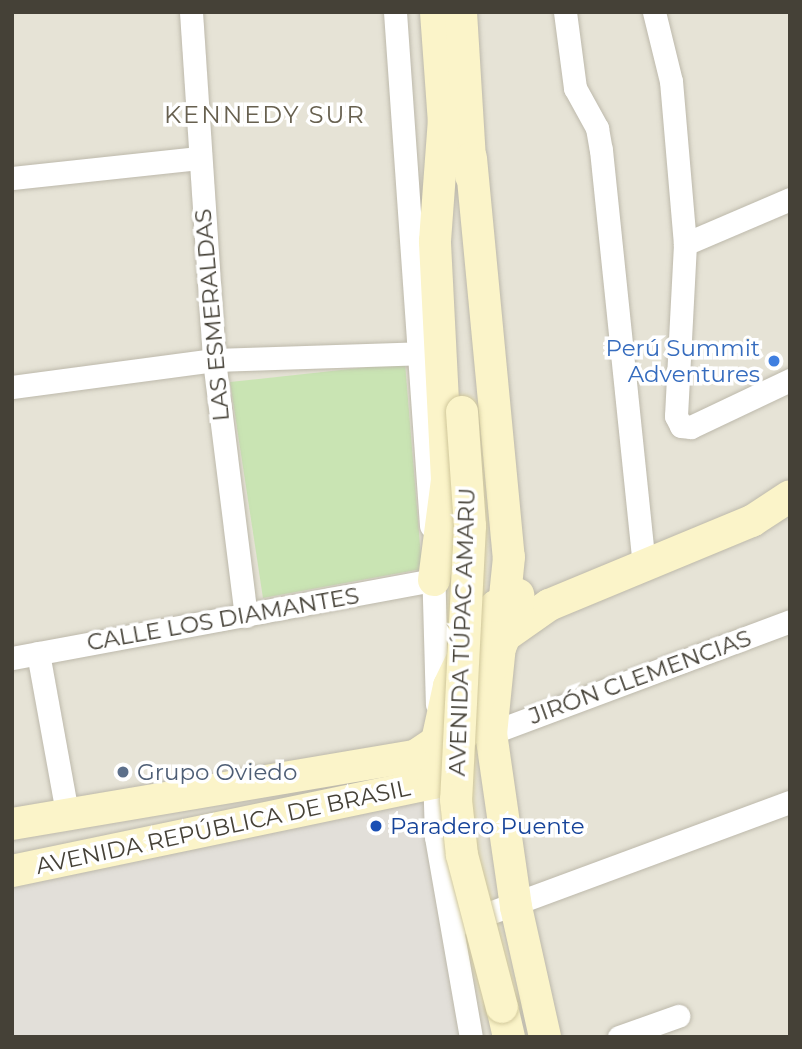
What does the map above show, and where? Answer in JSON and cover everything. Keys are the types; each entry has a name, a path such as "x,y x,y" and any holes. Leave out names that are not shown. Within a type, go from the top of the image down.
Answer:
{"main road":[{"path":"436,12 470,412 486,540 473,823 509,1015 525,1037"},
{"path":"461,12 471,158 509,556 505,636 492,690 491,733 516,907 545,1037"},
{"path":"434,580 447,480 435,241 444,118"},
{"path":"470,412 468,270 471,158"},
{"path":"426,749 468,644 507,597 601,579 644,564 752,521 790,496"},
{"path":"509,556 527,580 566,586"},
{"path":"433,783 464,733 505,636 601,579"},
{"name":"AVENIDA REPÚBLICA DE BRASIL","path":"12,824 426,749"},
{"name":"AVENIDA REPÚBLICA DE BRASIL","path":"12,871 433,783"},
{"path":"106,806 113,851"}],"street":[{"name":"LAS ESMERALDAS","path":"191,12 214,360 246,616"},
{"name":"AVENIDA TÚPAC AMARU","path":"396,12 434,580 426,749 471,1037"},
{"path":"565,12 575,88 597,128 601,150 644,564"},
{"path":"653,12 671,81 685,244 681,426 704,422 790,380"},
{"path":"12,178 199,158"},
{"path":"685,244 790,199"},
{"path":"12,387 214,360 420,353"},
{"name":"CALLE LOS DIAMANTES","path":"12,659 434,580"},
{"name":"JIRÓN CLEMENCIAS","path":"491,733 790,621"},
{"path":"38,653 67,813"},
{"path":"452,926 516,907 790,802"},
{"path":"619,1037 678,1016"}],"shaded area":[{"path":"12,12 790,12 790,1037 12,1037"},
{"path":"431,783 479,1037 12,1037 12,859"}],"green space":[{"path":"405,363 422,569 263,598 230,382"}],"place":[{"name":"Perú Summit Adventures","path":"774,361"},
{"name":"Grupo Oviedo","path":"123,772"},
{"name":"Paradero Puente","path":"376,826"}],"district":[{"name":"KENNEDY SUR","path":"265,115"}]}
